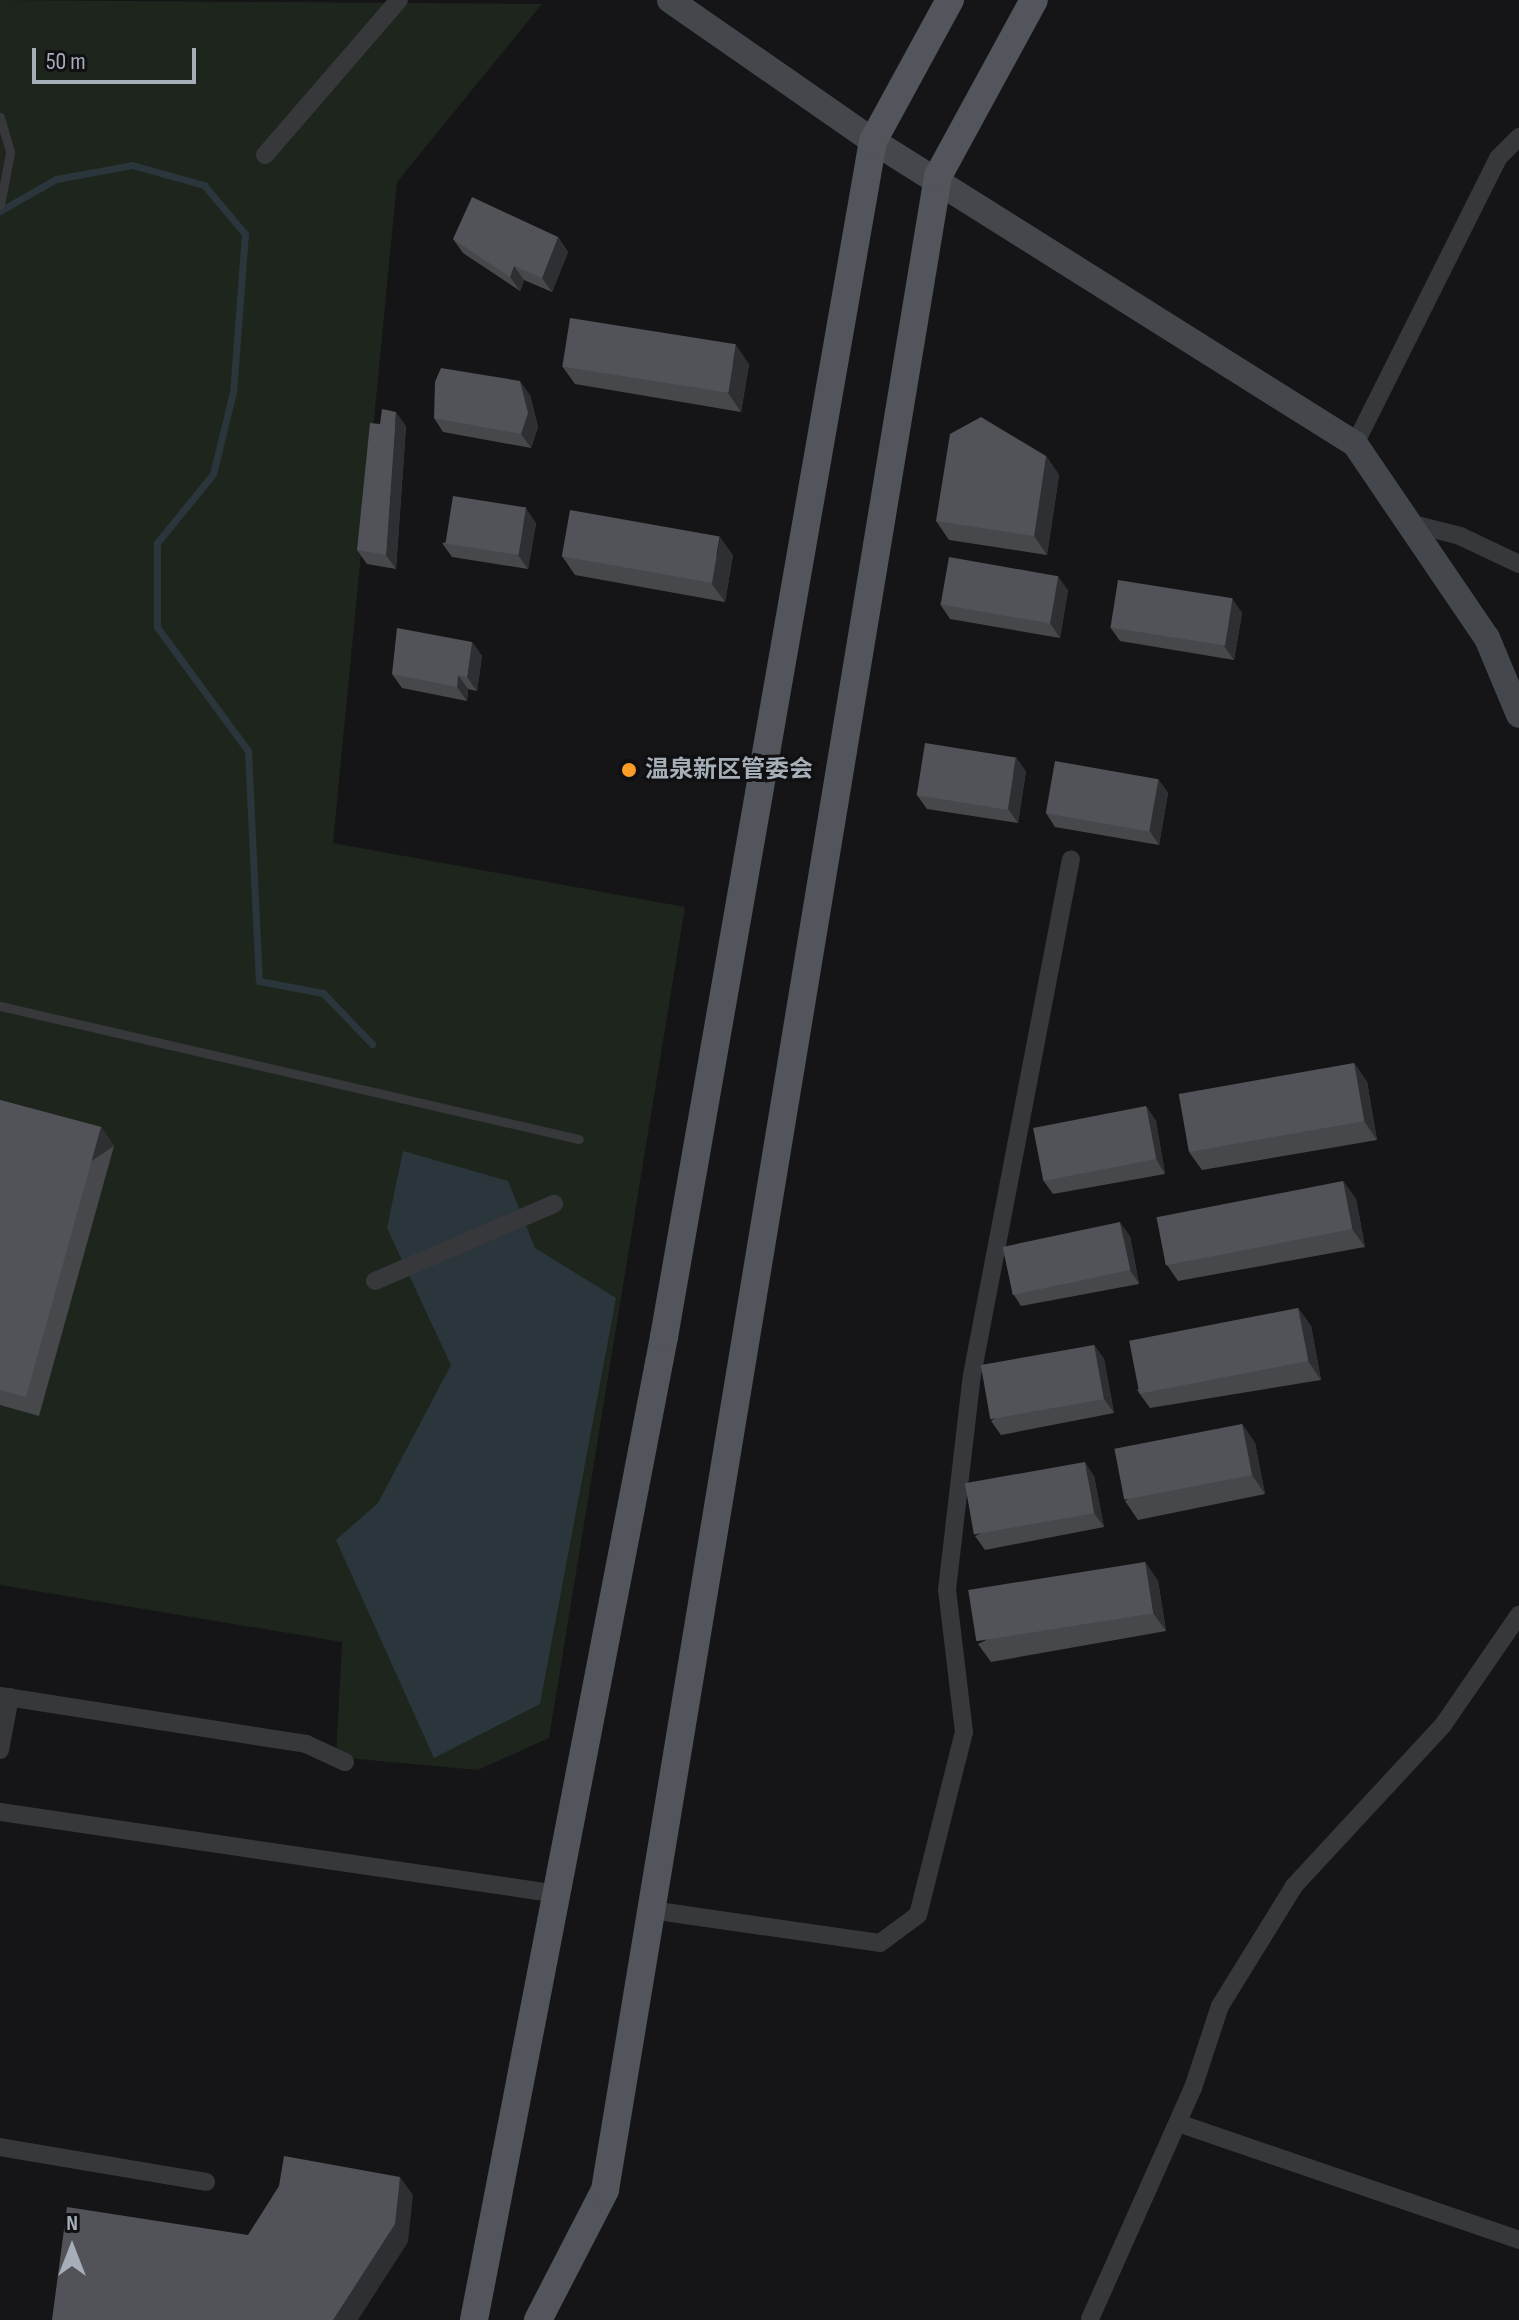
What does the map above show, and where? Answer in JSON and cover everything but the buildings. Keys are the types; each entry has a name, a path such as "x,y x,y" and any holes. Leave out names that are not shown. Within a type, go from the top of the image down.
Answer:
{"main road":[{"path":"474,2320 664,1337 873,141 950,0"},
{"path":"538,2320 605,2190 938,176 1034,0"}],"street":[{"path":"265,155 399,0"},
{"path":"670,0 873,141 938,176 1355,444 1487,638 1519,715"},
{"path":"1355,444 1498,158 1519,137"},
{"path":"1409,523 1460,536 1519,564"},
{"path":"651,1910 880,1943 918,1915 964,1732 947,1590 972,1375 1071,859"},
{"path":"375,1281 554,1204"},
{"path":"1090,2319 1178,2123 1220,2006 1294,1886 1443,1725 1519,1615"},
{"path":"0,1750 5,1696 306,1744 345,1762"},
{"path":"0,1812 558,1894"},
{"path":"1178,2123 1519,2240"},
{"path":"0,2147 206,2182"}],"lane":[{"path":"0,117 10,153 1,200"},
{"path":"0,1006 579,1139"}],"shaded area":[{"path":"0,0 542,4 397,182 333,843 685,907 549,1738 478,1770 336,1757 342,1642 0,1585"},
{"path":"403,1151 508,1181 535,1248 616,1298 540,1704 434,1758 336,1540 378,1503 451,1365 387,1228"}],"waterway":[{"path":"0,211 56,179 132,165 204,185 245,234 233,392 213,474 157,543 157,627 248,751 259,981 323,993 372,1044"}],"place":[{"name":"温泉新区管委会","path":"629,770"}]}
